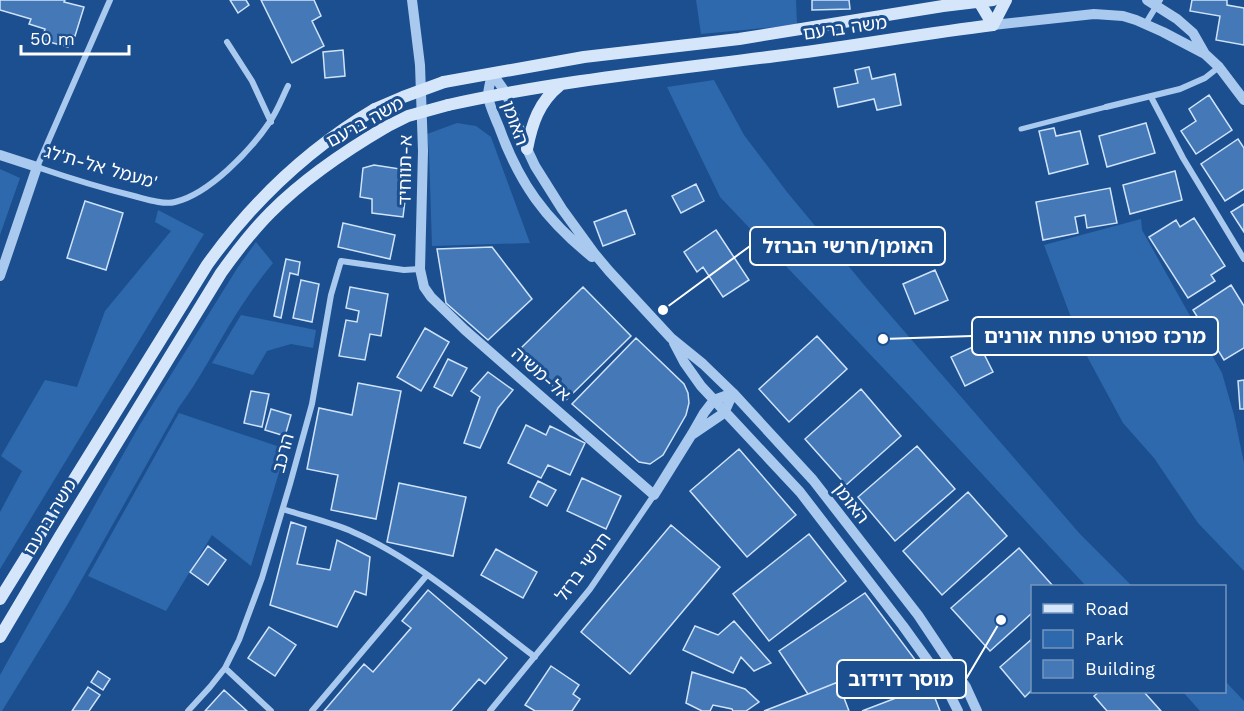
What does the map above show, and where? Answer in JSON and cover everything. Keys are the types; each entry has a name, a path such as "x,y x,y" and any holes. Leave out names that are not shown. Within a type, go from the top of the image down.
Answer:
{"main road":[{"name":"משה ברעם","path":"0,599 224,241 264,196 296,166 345,127 375,109 444,82 584,57 739,39 947,3 993,0"},
{"path":"993,25 1006,0"},
{"path":"978,1 993,25"},
{"name":"משה ברעם","path":"0,637 221,273 270,213 353,146 408,116 488,96 993,25"},
{"path":"526,149 536,115 550,94 561,84"}],"street":[{"path":"0,276 37,167 110,0"},
{"name":"א-תווחיד","path":"412,0 420,65 422,108 420,269"},
{"path":"1146,23 1154,2 1192,33 1205,54"},
{"path":"993,25 1094,14 1123,16 1146,23 1205,54 1219,67 1244,100"},
{"path":"227,42 252,81 271,122"},
{"path":"1021,129 1180,89 1205,78 1219,67"},
{"name":"האומן","path":"492,73 506,93 526,149 535,166 577,231 609,271 671,338 733,393 813,480 904,597 950,662 978,711"},
{"name":"האומן","path":"492,73 488,96 513,164 524,184 565,234 609,271"},
{"name":"מעמל אל-ת'לג'","path":"0,155 96,186 151,200 174,202 196,194 216,180 249,147 271,122 288,86"},
{"path":"1151,97 1183,159 1244,259"},
{"name":"הרכב","path":"188,711 225,668 250,614 283,510 312,404 332,295 341,261 404,270 420,269"},
{"name":"אל-משיה","path":"420,269 424,287 431,297 465,330 654,495"},
{"name":"האומן","path":"671,338 694,377 807,501 903,626 936,672 958,711"},
{"path":"714,400 733,393"},
{"path":"725,411 733,393"},
{"name":"חרשי ברזל","path":"490,711 590,589 654,495 714,400"},
{"name":"חרשי ברזל","path":"692,434 725,411"},
{"path":"283,510 351,531 397,555 427,574 535,657"},
{"path":"312,711 427,574"},
{"path":"225,668 271,711"}],"green space":[{"path":"696,0 796,0 797,25 701,34"},
{"path":"714,80 744,135 787,192 865,286 1080,534 1131,585 1085,585 906,392 720,197 667,87"},
{"path":"457,123 476,126 491,137 530,243 432,246 427,134"},
{"path":"0,169 20,178 0,235"},
{"path":"158,210 204,234 0,569 0,512 22,471 1,456 45,380 77,387 105,311 171,231 155,222"},
{"path":"1141,219 1142,230 1222,373 1244,463 1244,571 1198,523 1154,458 1123,423 1082,347 1044,245"},
{"path":"256,242 273,263 240,309 179,407 69,602 0,711 0,675 139,426"},
{"path":"241,315 316,330 313,348 291,344 267,351 253,375 212,363"},
{"path":"179,413 286,449 251,566 212,535 166,611 88,576"},
{"path":"1226,682 1244,701 1244,711 1200,711 1184,693 1226,693"}],"building":[{"path":"0,0 65,0 64,2 84,7 75,36 72,35 68,47 42,40 45,29 29,24 31,19 0,10"},
{"path":"230,0 246,0 249,5 238,13"},
{"path":"261,0 314,0 321,16 312,21 324,46 292,63"},
{"path":"812,0 849,0 850,9 812,10"},
{"path":"1192,0 1227,0 1227,5 1244,8 1244,45 1216,40 1220,16 1190,11"},
{"path":"343,50 345,76 325,78 323,52"},
{"path":"869,67 872,79 895,74 901,105 877,110 874,99 838,107 834,88 858,83 855,70"},
{"path":"1209,95 1232,130 1196,154 1181,131 1196,121 1189,109"},
{"path":"1146,123 1155,153 1107,167 1099,136"},
{"path":"1054,128 1056,136 1080,131 1088,164 1049,174 1039,131"},
{"path":"1238,139 1244,148 1244,189 1225,201 1201,164"},
{"path":"374,165 407,170 401,191 406,192 403,217 372,213 372,199 360,197 363,168"},
{"path":"1175,171 1182,200 1130,214 1123,185"},
{"path":"696,184 704,201 681,213 672,196"},
{"path":"1110,188 1117,223 1087,228 1085,215 1075,217 1078,233 1043,240 1036,202"},
{"path":"85,201 123,213 106,270 67,258"},
{"path":"1244,204 1244,232 1231,212"},
{"path":"626,210 635,234 603,246 594,222"},
{"path":"1194,218 1225,266 1211,275 1215,281 1188,298 1149,237 1176,220 1180,227"},
{"path":"343,223 395,235 390,259 338,247"},
{"path":"716,230 749,280 723,297 703,267 697,272 684,252"},
{"path":"492,247 532,299 488,340 446,303 437,249"},
{"path":"286,259 300,262 298,275 290,273 281,318 274,316"},
{"path":"935,270 948,300 915,314 903,284"},
{"path":"301,280 319,284 312,322 293,318"},
{"path":"1231,285 1244,306 1244,348 1224,360 1193,310"},
{"path":"350,287 388,294 381,336 370,334 365,360 339,356 346,320 357,322 359,311 346,308"},
{"path":"583,287 631,336 566,400 518,351"},
{"path":"425,328 449,342 421,391 397,377"},
{"path":"817,336 847,369 789,422 759,389"},
{"path":"636,338 684,384 688,393 689,403 686,415 663,455 650,464 639,462 572,404"},
{"path":"979,344 993,372 965,386 951,357"},
{"path":"448,359 467,368 452,396 434,387"},
{"path":"488,372 513,390 498,408 480,448 464,443 480,397 471,391"},
{"path":"1244,380 1244,409 1240,409 1238,381"},
{"path":"358,383 401,391 376,519 331,510 338,475 307,469 319,408 352,415"},
{"path":"861,389 901,436 846,485 805,439"},
{"path":"251,391 269,394 262,427 244,423"},
{"path":"271,409 291,415 285,436 265,430"},
{"path":"526,425 546,435 550,426 585,443 570,475 548,465 541,478 508,463"},
{"path":"917,446 955,489 895,541 858,497"},
{"path":"739,449 796,515 747,557 690,491"},
{"path":"582,478 621,496 606,529 567,511"},
{"path":"538,481 556,490 547,506 530,497"},
{"path":"399,483 466,497 453,556 387,542"},
{"path":"968,492 1007,536 942,595 903,551"},
{"path":"291,522 306,527 297,564 330,570 337,540 370,557 366,595 355,591 337,627 270,605"},
{"path":"671,525 720,567 630,674 581,632"},
{"path":"809,534 846,581 769,641 733,594"},
{"path":"208,546 226,560 208,585 190,572"},
{"path":"1019,548 1052,585 1031,585 1031,614 990,651 951,608"},
{"path":"496,549 537,572 523,598 481,575"},
{"path":"428,590 507,658 485,684 479,679 451,711 324,711 364,664 373,672 411,628 402,621"},
{"path":"865,593 916,661 838,682 808,694 779,651"},
{"path":"734,621 771,663 754,671 741,657 733,673 683,650 695,626 718,635"},
{"path":"269,627 296,645 275,676 248,658"},
{"path":"1031,640 1031,691 1025,697 1000,667"},
{"path":"551,666 579,685 573,694 580,699 572,711 535,711 525,705"},
{"path":"98,671 110,679 103,690 91,682"},
{"path":"692,672 745,689 759,702 746,711 733,711 713,705 710,711 702,711 686,703"},
{"path":"838,682 849,711 764,711 808,694"},
{"path":"930,685 940,711 862,711"},
{"path":"88,687 100,695 89,711 72,711"},
{"path":"224,690 247,711 205,711"},
{"path":"1098,693 1145,693 1161,711 1107,711 1094,696"}],"place":[{"name":"האומן/חרשי הברזל","path":"663,310"},
{"name":"מרכז ספורט פתוח אורנים","path":"883,339"},
{"name":"מוסך דוידוב","path":"1001,620"}]}
